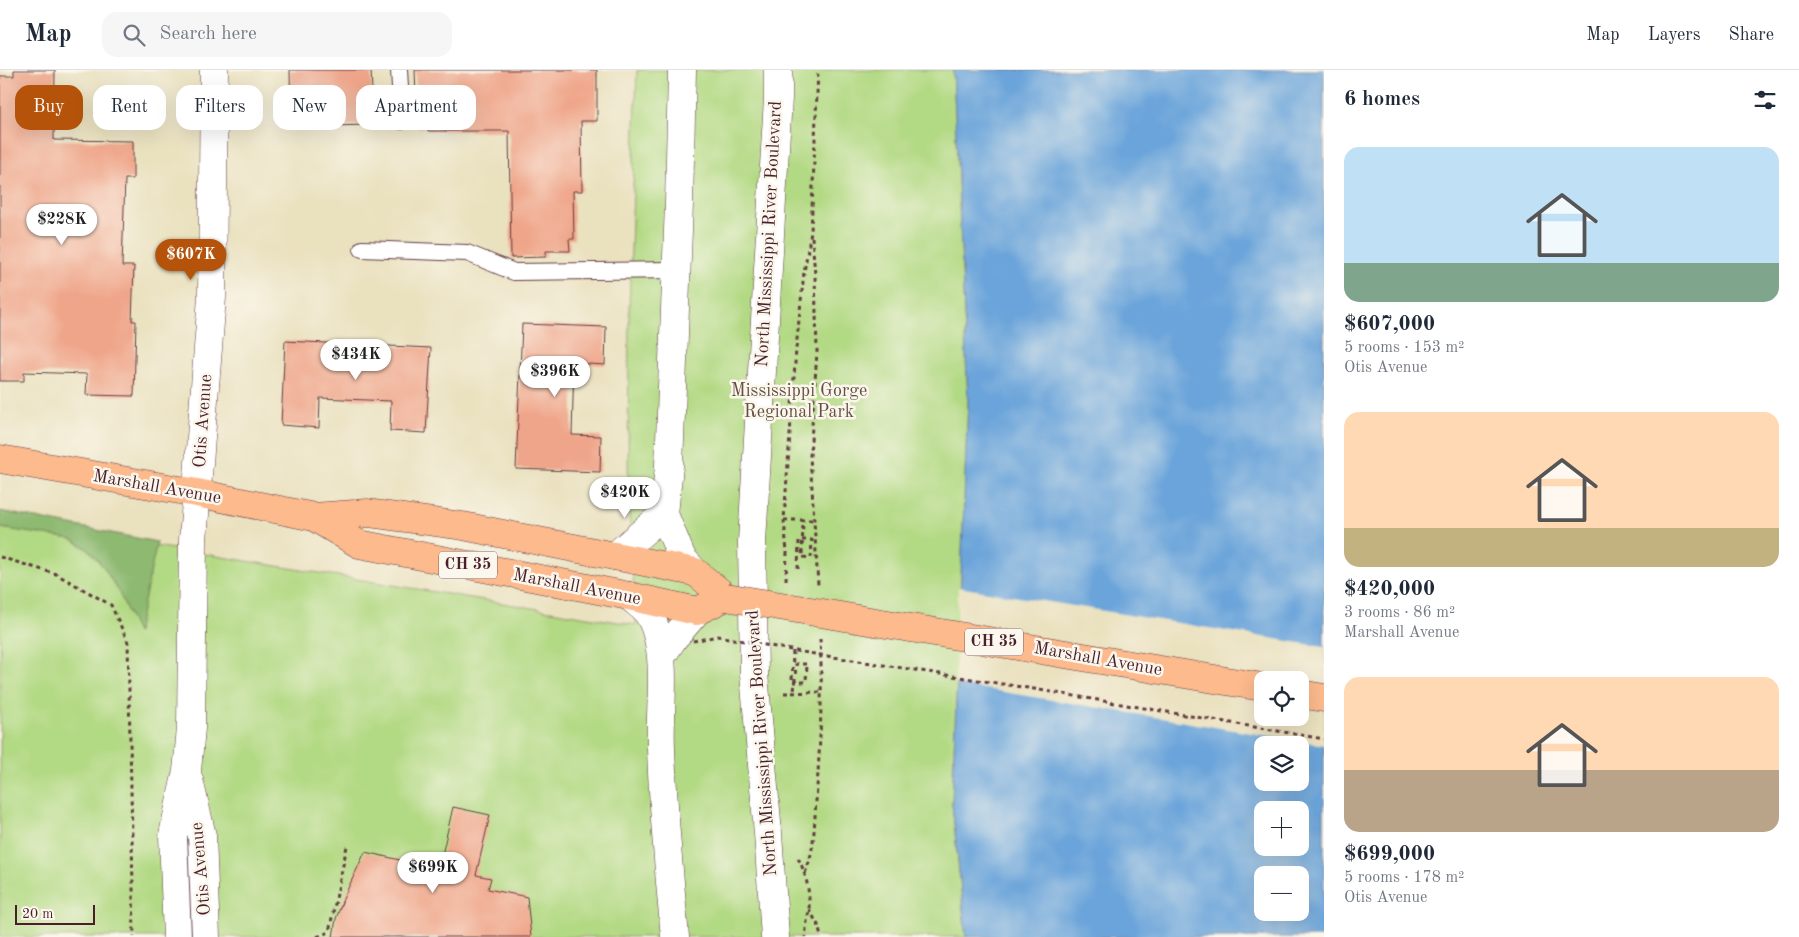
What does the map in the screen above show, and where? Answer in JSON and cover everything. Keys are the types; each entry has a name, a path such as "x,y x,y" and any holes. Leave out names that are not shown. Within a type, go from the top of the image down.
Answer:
{"main road":[{"name":"Marshall Avenue","path":"0,459 197,493 314,517 368,513 463,526 696,572 726,597 1254,686"},
{"name":"Marshall Avenue","path":"314,517 359,544 698,611"},
{"path":"698,611 726,597"},
{"path":"1309,696 1324,698"}],"street":[{"name":"Otis Avenue","path":"176,937 173,835 187,771 191,728 193,540 212,297 214,70"},
{"path":"682,70 677,270 669,466 664,514 682,558 696,572"},
{"name":"North Mississippi River Boulevard","path":"775,937 754,674 752,542 778,70"},
{"path":"615,556 664,514"},
{"path":"629,596 650,613 657,632 661,657 660,747 675,937"},
{"path":"661,657 673,639 698,611"},
{"name":"Otis Avenue","path":"187,771 202,836 206,937"}],"lane":[{"path":"399,70 400,85"},
{"path":"362,249 467,254 514,272 677,270"}],"path":[{"path":"785,589 787,552 784,520 796,349 804,272 811,232 818,70"},
{"path":"811,232 815,275 817,351 810,456 818,586"},
{"path":"784,520 814,520"},
{"path":"798,569 799,540 806,540 812,540 811,558 802,557 802,548 803,539 803,530 804,521"},
{"path":"0,556 56,574 111,605 128,642 134,937"},
{"path":"806,937 805,927 809,909 806,872 812,854 817,784 821,692 820,635"},
{"path":"693,641 718,636 793,651 1034,689 1324,739"},
{"path":"782,644 782,653"},
{"path":"793,651 792,682 799,682 806,682 807,664 796,664 795,674 795,684 794,693"},
{"path":"783,686 784,703"},
{"path":"784,693 821,692"},
{"path":"317,937 329,932 347,846"},
{"path":"798,857 806,872"},
{"path":"809,909 818,925 821,937"}],"green space":[{"name":"Mississippi Gorge Regional Park","path":"637,70 953,70 968,400 952,804 966,937 0,937 0,516 149,545 636,625 628,496 629,310"},
{"path":"0,511 157,542 137,633 120,595 105,569 89,550 71,539 0,528"}],"water":[{"path":"953,70 1324,70 1324,937 966,937 952,804 968,400"}],"pier":[{"path":"958,587 1324,647 1324,745 1309,743 1309,736 1270,736 955,684"}],"building":[{"path":"14,70 55,70 55,85 15,85 15,130 54,130 54,140 133,141 133,179 125,179 122,266 134,266 132,321 136,321 134,396 86,395 87,374 24,372 24,381 0,381 0,76 14,76"},
{"path":"290,70 371,70 372,85 356,85 356,125 346,126 346,85 290,85"},
{"path":"415,70 597,70 597,121 581,121 582,191 573,191 574,239 569,239 570,251 546,251 546,257 511,258 509,131 428,131 476,130 476,85 416,85"},
{"path":"522,324 606,327 605,365 574,363 572,435 601,436 600,472 516,469"},
{"path":"285,341 431,348 426,433 390,431 391,401 320,398 319,428 281,425"},
{"path":"453,807 490,815 476,875 491,878 488,889 527,897 531,937 333,937 336,919 343,899 365,852 400,860 400,869 437,877"}]}
